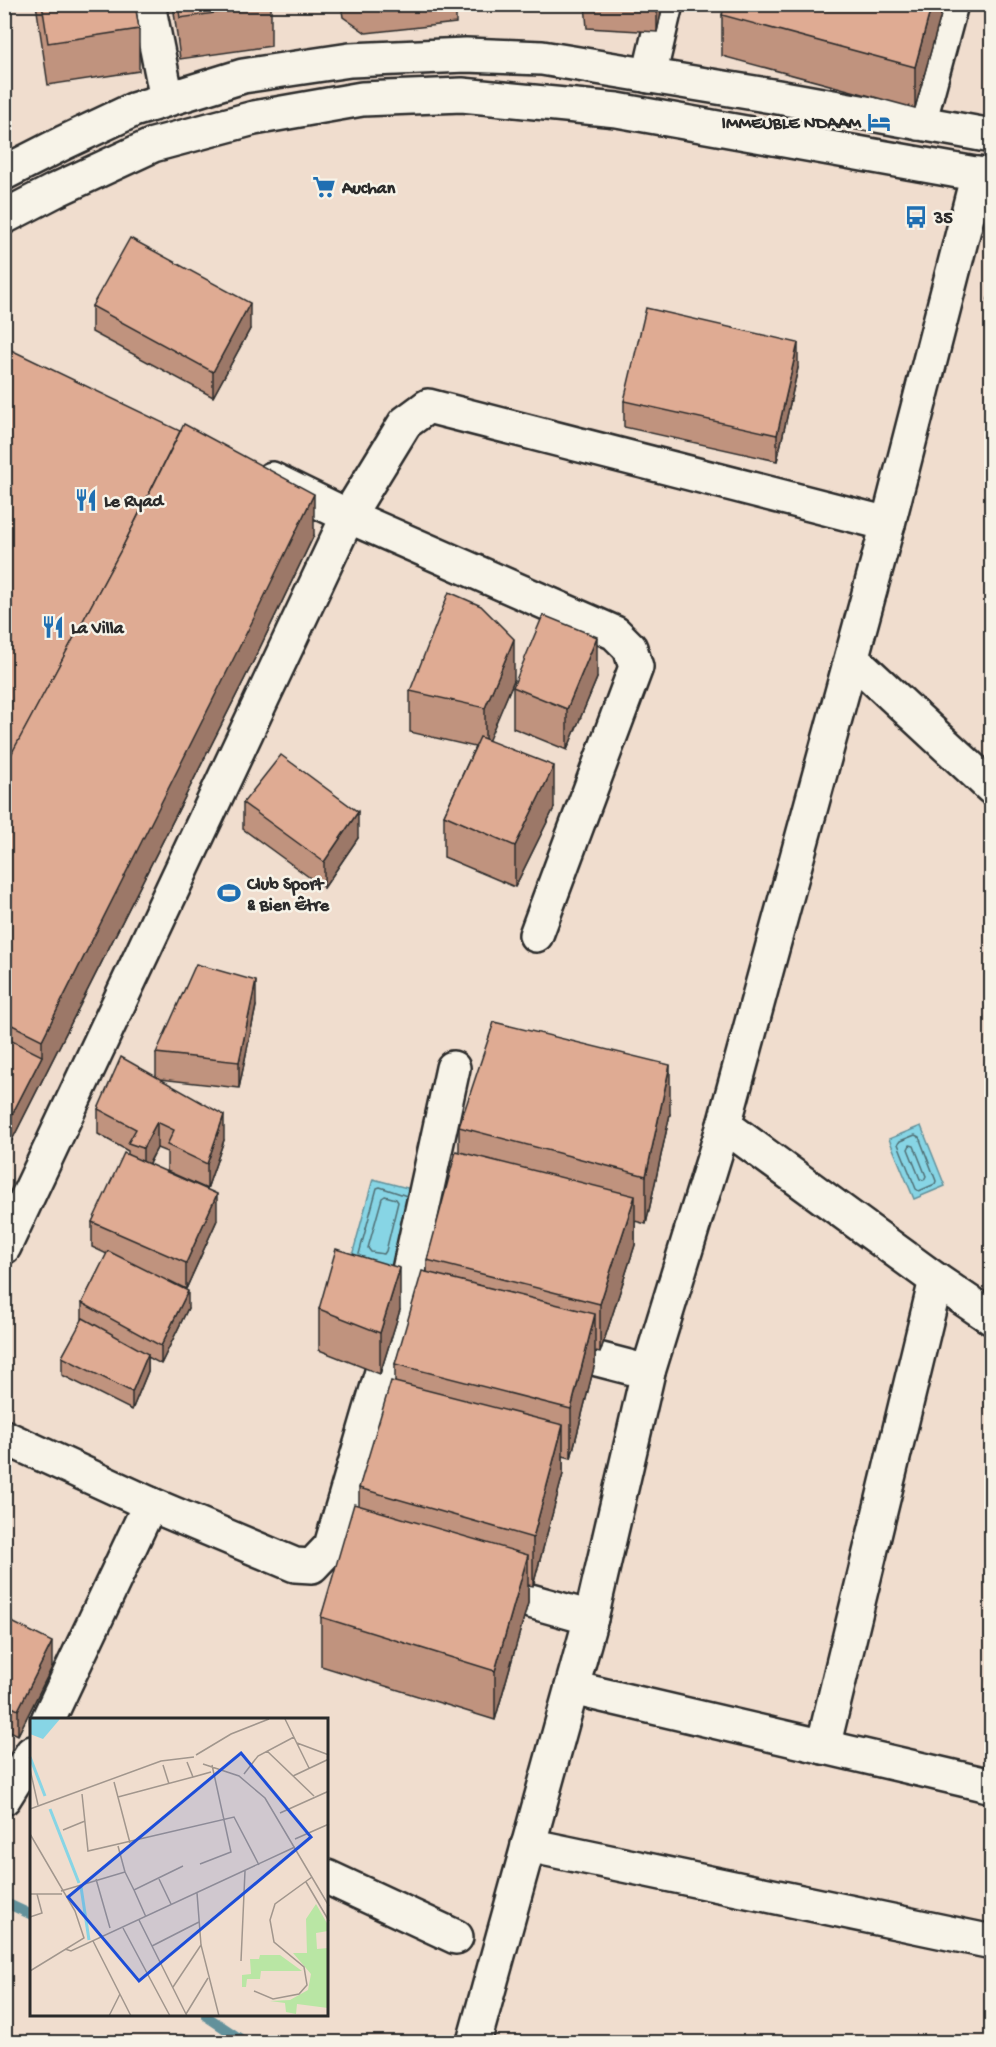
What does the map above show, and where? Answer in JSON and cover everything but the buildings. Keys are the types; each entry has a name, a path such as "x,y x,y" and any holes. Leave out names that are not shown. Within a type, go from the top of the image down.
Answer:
{"main road":[{"path":"148,4 167,99"},
{"path":"649,76 666,4"},
{"path":"919,123 951,4"},
{"path":"4,173 101,124 167,99 243,76 350,60 466,55 542,58 992,136"},
{"path":"4,217 56,190 153,146 254,118 362,99 462,94 617,110 985,176 724,1125 648,1372 591,1618 474,2043"},
{"path":"4,1247 348,516 405,423 428,406 888,524"},
{"path":"240,464 348,516 615,633 630,648 636,667 536,935"},
{"path":"852,658 992,788"},
{"path":"4,1437 91,1479 295,1565 312,1566 343,1549 401,1306 453,1068"},
{"path":"724,1125 936,1280 992,1318"},
{"path":"823,1747 936,1280"},
{"path":"401,1306 435,1316"},
{"path":"524,1340 648,1372"},
{"path":"49,1718 150,1504"},
{"path":"456,1580 591,1618"},
{"path":"572,1688 992,1786"},
{"path":"4,1798 30,1756"},
{"path":"528,1845 992,1942"},
{"path":"328,1877 456,1937"}],"water":[{"path":"921,1126 945,1186 914,1199 889,1139"},
{"path":"373,1179 415,1190 396,1269 350,1263"}],"waterway":[{"path":"4,1902 30,1914"},
{"path":"208,2017 245,2042"}],"place":[{"name":"IMMEUBLE NDAAM","path":"879,122"},
{"name":"Auchan","path":"324,187"},
{"name":"35","path":"916,217"},
{"name":"Le Ryad","path":"86,500"},
{"name":"La Villa","path":"53,627"},
{"name":"Club Sport & Bien Être","path":"229,893"}]}
